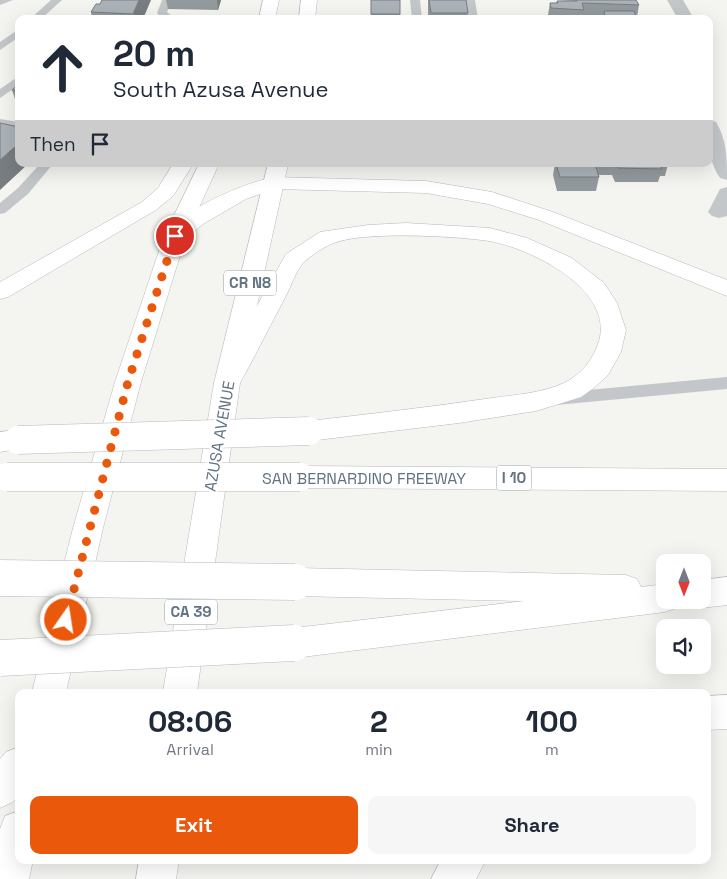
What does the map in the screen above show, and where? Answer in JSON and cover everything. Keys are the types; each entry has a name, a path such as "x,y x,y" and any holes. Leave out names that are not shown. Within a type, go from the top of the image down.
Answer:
{"main road":[{"path":"268,15 271,0"},
{"path":"307,15 309,0"},
{"path":"0,292 149,206 166,192 181,167"},
{"path":"50,689 88,528 128,382 175,236 208,167"},
{"path":"175,236 195,219 276,173 426,187 492,198 546,216 727,289"},
{"name":"AZUSA AVENUE","path":"180,689 227,383 276,173"},
{"path":"9,441 309,432 536,401 572,390 586,382 599,369 608,352 614,330 605,302 596,288 564,263 536,250 490,235 448,231 368,231 328,237 294,259 227,383"},
{"name":"SAN BERNARDINO FREEWAY","path":"3,477 727,480"},
{"path":"0,578 656,589"},
{"path":"711,592 727,591"},
{"path":"0,658 294,643 656,599"},
{"path":"711,713 727,712"},
{"path":"0,789 15,770"},
{"path":"8,879 15,848"},
{"path":"156,879 158,864"},
{"path":"451,879 463,864"}],"street":[{"path":"675,0 684,15"},
{"path":"713,137 727,174"},
{"path":"719,212 727,193"}],"lane":[{"path":"0,2 8,0"},
{"path":"39,15 57,0"},
{"path":"165,15 162,13 167,0"},
{"path":"415,0 417,15"},
{"path":"470,0 472,15"},
{"path":"0,47 15,37"},
{"path":"0,95 15,82"},
{"path":"0,123 15,125"},
{"path":"0,210 23,191 44,167"},
{"path":"536,401 727,383"}],"building":[{"path":"102,0 139,0 133,14 91,12 96,4 100,4"},
{"path":"371,0 400,0 400,14 371,14"},
{"path":"429,0 466,0 468,13 431,13"},
{"path":"576,0 636,0 639,5 582,3 584,10 551,8 550,3"},
{"path":"604,11 634,11 636,15 605,15"},
{"path":"0,123 15,126 15,147 0,160"},
{"path":"557,167 596,167 599,177 560,177"},
{"path":"661,167 662,169 618,168"}],"route":[{"path":"66,620 88,528 128,382 175,236"}]}
